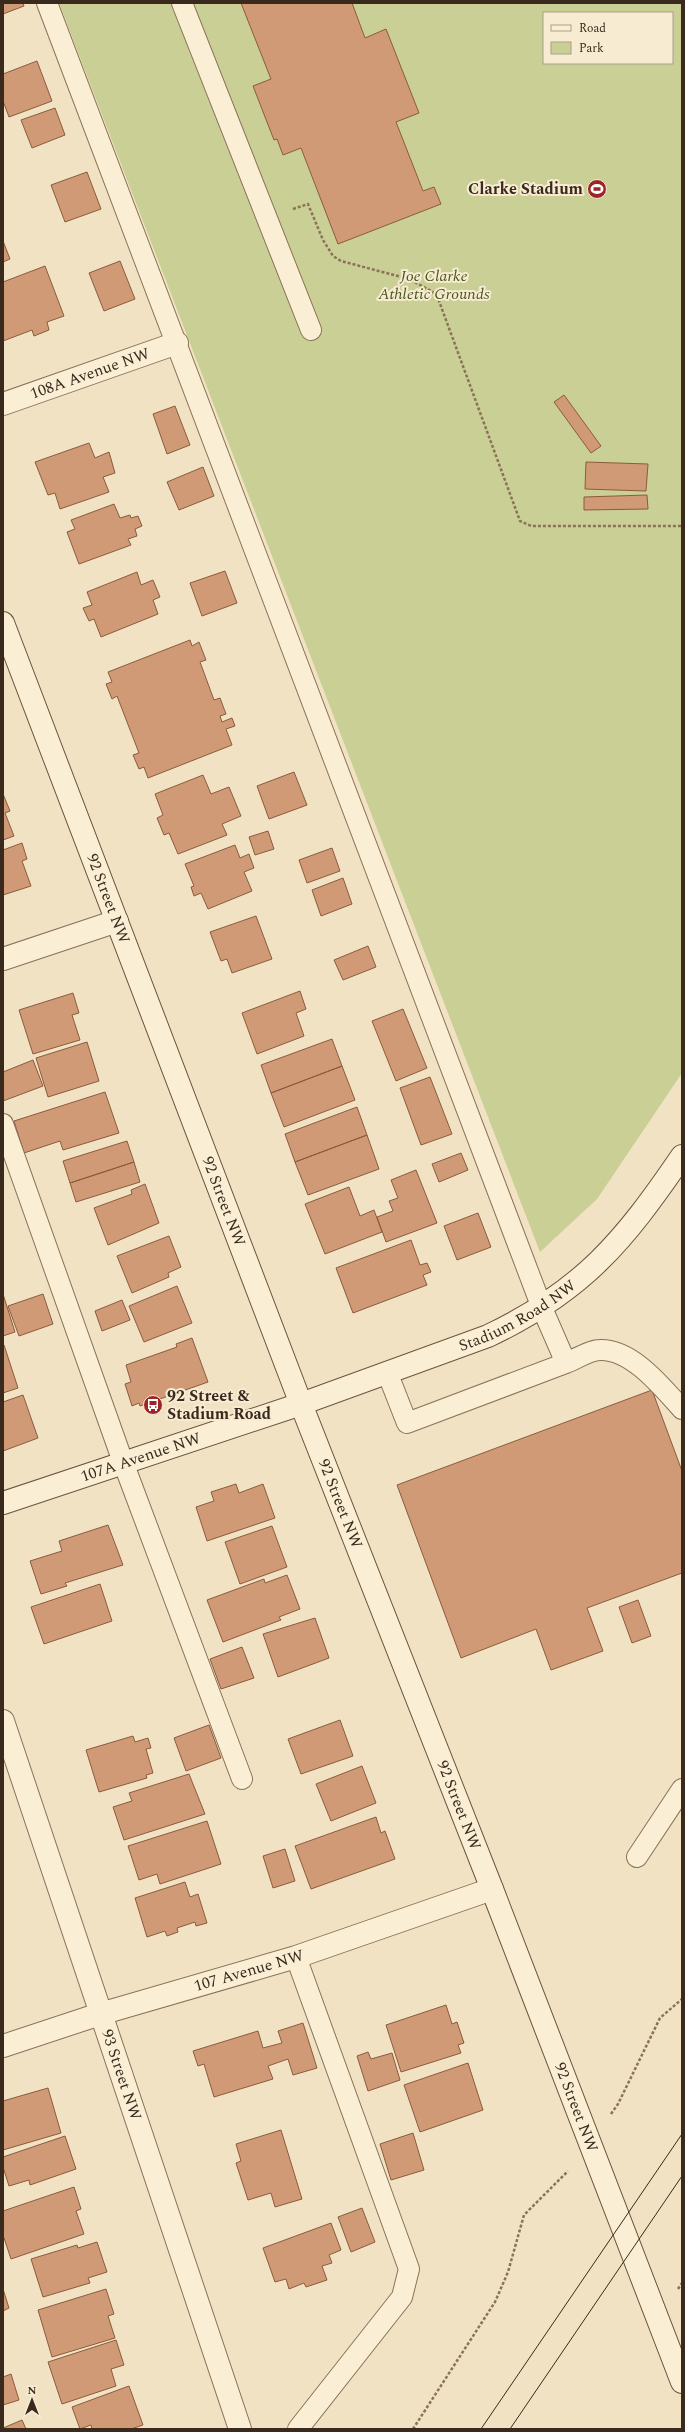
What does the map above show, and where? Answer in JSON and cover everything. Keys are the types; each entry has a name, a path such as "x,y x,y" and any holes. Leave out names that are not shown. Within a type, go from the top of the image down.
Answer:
{"street":[{"name":"108A Avenue NW","path":"3,404 177,343"},
{"name":"92 Street NW","path":"3,624 301,1404 492,1889 682,2382"},
{"path":"3,959 117,921"},
{"name":"Stadium Road NW","path":"301,1404 488,1336 542,1308 586,1275 620,1241 682,1156"},
{"name":"107A Avenue NW","path":"3,1503 122,1462 301,1404"},
{"name":"93 Street NW","path":"3,1721 240,2429"},
{"name":"107 Avenue NW","path":"3,2046 100,2014 296,1957 492,1889"}],"lane":[{"path":"47,3 542,1308 566,1363"},
{"path":"182,3 311,330"},
{"path":"3,1124 122,1462 242,1779"},
{"path":"387,1372 407,1423 599,1349 618,1352 652,1375 682,1409"},
{"path":"637,1857 682,1789"},
{"path":"296,1957 409,2269 402,2298 298,2429"}],"path":[{"path":"289,211 308,204 328,250 341,261 409,279 433,292 439,301 520,521 531,526 682,526"},
{"path":"413,2429 495,2302 508,2272 524,2215 556,2186 618,2104 660,2018 682,1999"}],"green space":[{"name":"Joe Clarke Athletic Grounds","path":"59,3 682,3 682,1073 597,1199 540,1252"}],"building":[{"path":"3,3 23,3 24,6 3,14"},
{"path":"241,3 352,3 365,38 386,29 419,113 396,122 423,191 434,187 441,204 338,244 301,148 283,155 277,139 274,140 253,86 271,79"},
{"path":"37,61 52,101 9,117 3,101 3,74"},
{"path":"55,108 65,135 32,148 21,120"},
{"path":"87,172 101,209 65,222 51,185"},
{"path":"3,241 10,259 3,262"},
{"path":"120,261 135,299 104,311 89,273"},
{"path":"45,266 64,316 47,322 49,330 34,336 32,330 3,341 3,282"},
{"path":"564,395 601,446 591,453 554,402"},
{"path":"175,406 190,445 167,454 153,414"},
{"path":"89,443 95,458 109,452 115,473 103,477 109,492 60,509 55,493 48,495 35,462"},
{"path":"586,462 648,464 646,491 585,489"},
{"path":"203,467 214,496 179,510 167,482"},
{"path":"647,495 648,509 584,510 584,497"},
{"path":"114,504 120,518 130,515 131,518 138,516 142,526 135,529 137,536 128,539 131,545 79,564 67,532 75,529 71,520"},
{"path":"225,571 237,603 202,616 190,583"},
{"path":"137,572 141,585 153,580 160,597 153,600 158,614 101,637 94,619 89,621 83,608 92,605 87,592"},
{"path":"190,640 192,646 199,642 206,660 200,662 214,700 220,698 226,714 220,716 222,722 232,718 235,726 226,729 232,745 148,778 144,767 139,769 133,755 139,753 117,696 112,699 106,684 112,682 108,672"},
{"path":"294,772 307,805 269,819 257,786"},
{"path":"203,775 211,794 229,787 241,816 222,824 227,835 178,854 169,833 164,835 157,818 163,815 155,794"},
{"path":"3,794 10,811 5,813 14,836 3,840"},
{"path":"268,831 274,849 255,855 249,837"},
{"path":"22,843 27,859 22,861 31,886 3,895 3,850"},
{"path":"235,845 240,858 249,854 254,868 244,872 252,891 208,909 201,893 194,896 191,887 194,886 185,864"},
{"path":"332,848 340,871 307,883 299,860"},
{"path":"343,878 352,904 321,916 312,890"},
{"path":"256,916 272,959 232,973 227,959 221,961 210,932"},
{"path":"368,946 376,967 343,980 334,960"},
{"path":"300,991 306,1009 296,1013 304,1036 257,1054 242,1013"},
{"path":"73,993 79,1013 72,1015 80,1040 33,1054 19,1010"},
{"path":"403,1009 427,1068 396,1081 372,1021"},
{"path":"332,1039 342,1066 271,1093 261,1065"},
{"path":"87,1042 99,1081 48,1097 36,1058"},
{"path":"33,1060 43,1086 3,1101 3,1072"},
{"path":"342,1066 355,1100 284,1127 271,1093"},
{"path":"430,1077 452,1134 421,1145 400,1088"},
{"path":"105,1092 119,1133 63,1150 60,1141 24,1153 14,1121"},
{"path":"357,1107 367,1135 295,1162 285,1134"},
{"path":"367,1135 379,1169 308,1195 295,1162"},
{"path":"127,1141 134,1162 70,1183 63,1161"},
{"path":"461,1153 468,1170 439,1182 432,1164"},
{"path":"134,1162 140,1182 76,1202 70,1183"},
{"path":"416,1170 437,1223 386,1242 377,1217 393,1211 389,1201 398,1198 391,1180"},
{"path":"145,1184 159,1223 108,1245 94,1208 132,1194 131,1190"},
{"path":"349,1187 360,1216 374,1210 382,1232 325,1254 305,1204"},
{"path":"478,1213 491,1247 457,1260 444,1226"},
{"path":"169,1236 181,1267 168,1273 169,1277 132,1293 117,1256"},
{"path":"411,1240 420,1265 427,1263 431,1272 423,1275 427,1285 353,1313 336,1268"},
{"path":"177,1286 192,1323 144,1342 129,1306"},
{"path":"3,1294 15,1332 3,1336"},
{"path":"43,1294 53,1324 19,1336 8,1306"},
{"path":"122,1300 130,1320 102,1331 95,1311"},
{"path":"192,1338 208,1382 140,1406 139,1403 132,1406 125,1384 131,1382 126,1365 177,1347 176,1344"},
{"path":"4,1345 18,1388 3,1393 3,1346"},
{"path":"652,1390 682,1471 682,1573 587,1608 603,1651 551,1670 536,1629 461,1658 397,1485"},
{"path":"23,1395 38,1438 3,1451 3,1402"},
{"path":"236,1484 239,1493 263,1484 275,1518 207,1541 196,1507 214,1501 211,1492"},
{"path":"108,1525 123,1565 65,1583 67,1586 41,1594 30,1561 62,1551 59,1541"},
{"path":"272,1526 287,1567 240,1584 225,1542"},
{"path":"287,1575 300,1609 279,1617 281,1620 223,1642 207,1600 264,1579 265,1583"},
{"path":"100,1584 112,1621 44,1644 31,1607"},
{"path":"638,1600 651,1636 632,1643 619,1607"},
{"path":"315,1618 329,1658 278,1677 263,1634"},
{"path":"242,1647 254,1678 221,1689 210,1659"},
{"path":"340,1720 353,1756 301,1774 288,1739"},
{"path":"209,1725 221,1758 186,1771 174,1738"},
{"path":"133,1736 135,1742 148,1738 151,1748 146,1749 153,1773 146,1775 147,1778 99,1792 86,1750"},
{"path":"362,1766 376,1803 331,1821 316,1784"},
{"path":"189,1774 205,1814 124,1840 113,1807 132,1801 129,1793"},
{"path":"376,1817 381,1833 385,1831 395,1859 311,1889 295,1846"},
{"path":"207,1821 221,1864 160,1884 157,1874 139,1880 128,1846"},
{"path":"285,1849 295,1881 273,1888 263,1856"},
{"path":"185,1882 190,1897 198,1894 207,1923 196,1926 195,1922 177,1928 178,1932 167,1936 165,1931 147,1937 135,1898"},
{"path":"446,2005 452,2024 457,2022 464,2043 458,2045 461,2053 401,2072 386,2025"},
{"path":"303,2023 317,2068 293,2075 288,2059 268,2066 273,2079 214,2097 204,2064 198,2066 193,2051 258,2031 263,2048 282,2043 278,2031"},
{"path":"368,2052 371,2059 392,2053 400,2080 368,2091 357,2056"},
{"path":"468,2063 483,2110 420,2132 404,2085"},
{"path":"48,2088 61,2133 3,2150 3,2101"},
{"path":"281,2130 302,2199 275,2207 271,2193 248,2200 236,2163 241,2161 236,2144"},
{"path":"413,2133 424,2170 391,2180 380,2144"},
{"path":"65,2136 76,2169 30,2185 29,2180 9,2186 3,2167 3,2157"},
{"path":"74,2187 81,2209 76,2211 84,2234 11,2259 3,2235 3,2211"},
{"path":"362,2208 375,2242 351,2252 338,2217"},
{"path":"331,2223 341,2250 329,2255 332,2263 322,2266 327,2280 306,2287 304,2283 289,2289 286,2279 275,2282 263,2248"},
{"path":"97,2242 107,2272 88,2278 90,2283 43,2297 31,2259 77,2245 78,2248"},
{"path":"3,2289 9,2308 3,2311"},
{"path":"106,2289 114,2314 108,2316 115,2338 52,2357 38,2310"},
{"path":"116,2340 124,2365 111,2369 116,2386 62,2404 48,2362"},
{"path":"11,2374 19,2400 3,2405 3,2377"},
{"path":"129,2386 143,2425 131,2429 92,2429 91,2425 80,2429 72,2407"},
{"path":"22,2420 26,2429 3,2429 3,2428"}],"tram line":[{"path":"481,2429 682,2134"},
{"path":"510,2429 682,2176"}],"place":[{"name":"Clarke Stadium","path":"597,189"},
{"name":"92 Street & Stadium Road","path":"153,1405"}]}
